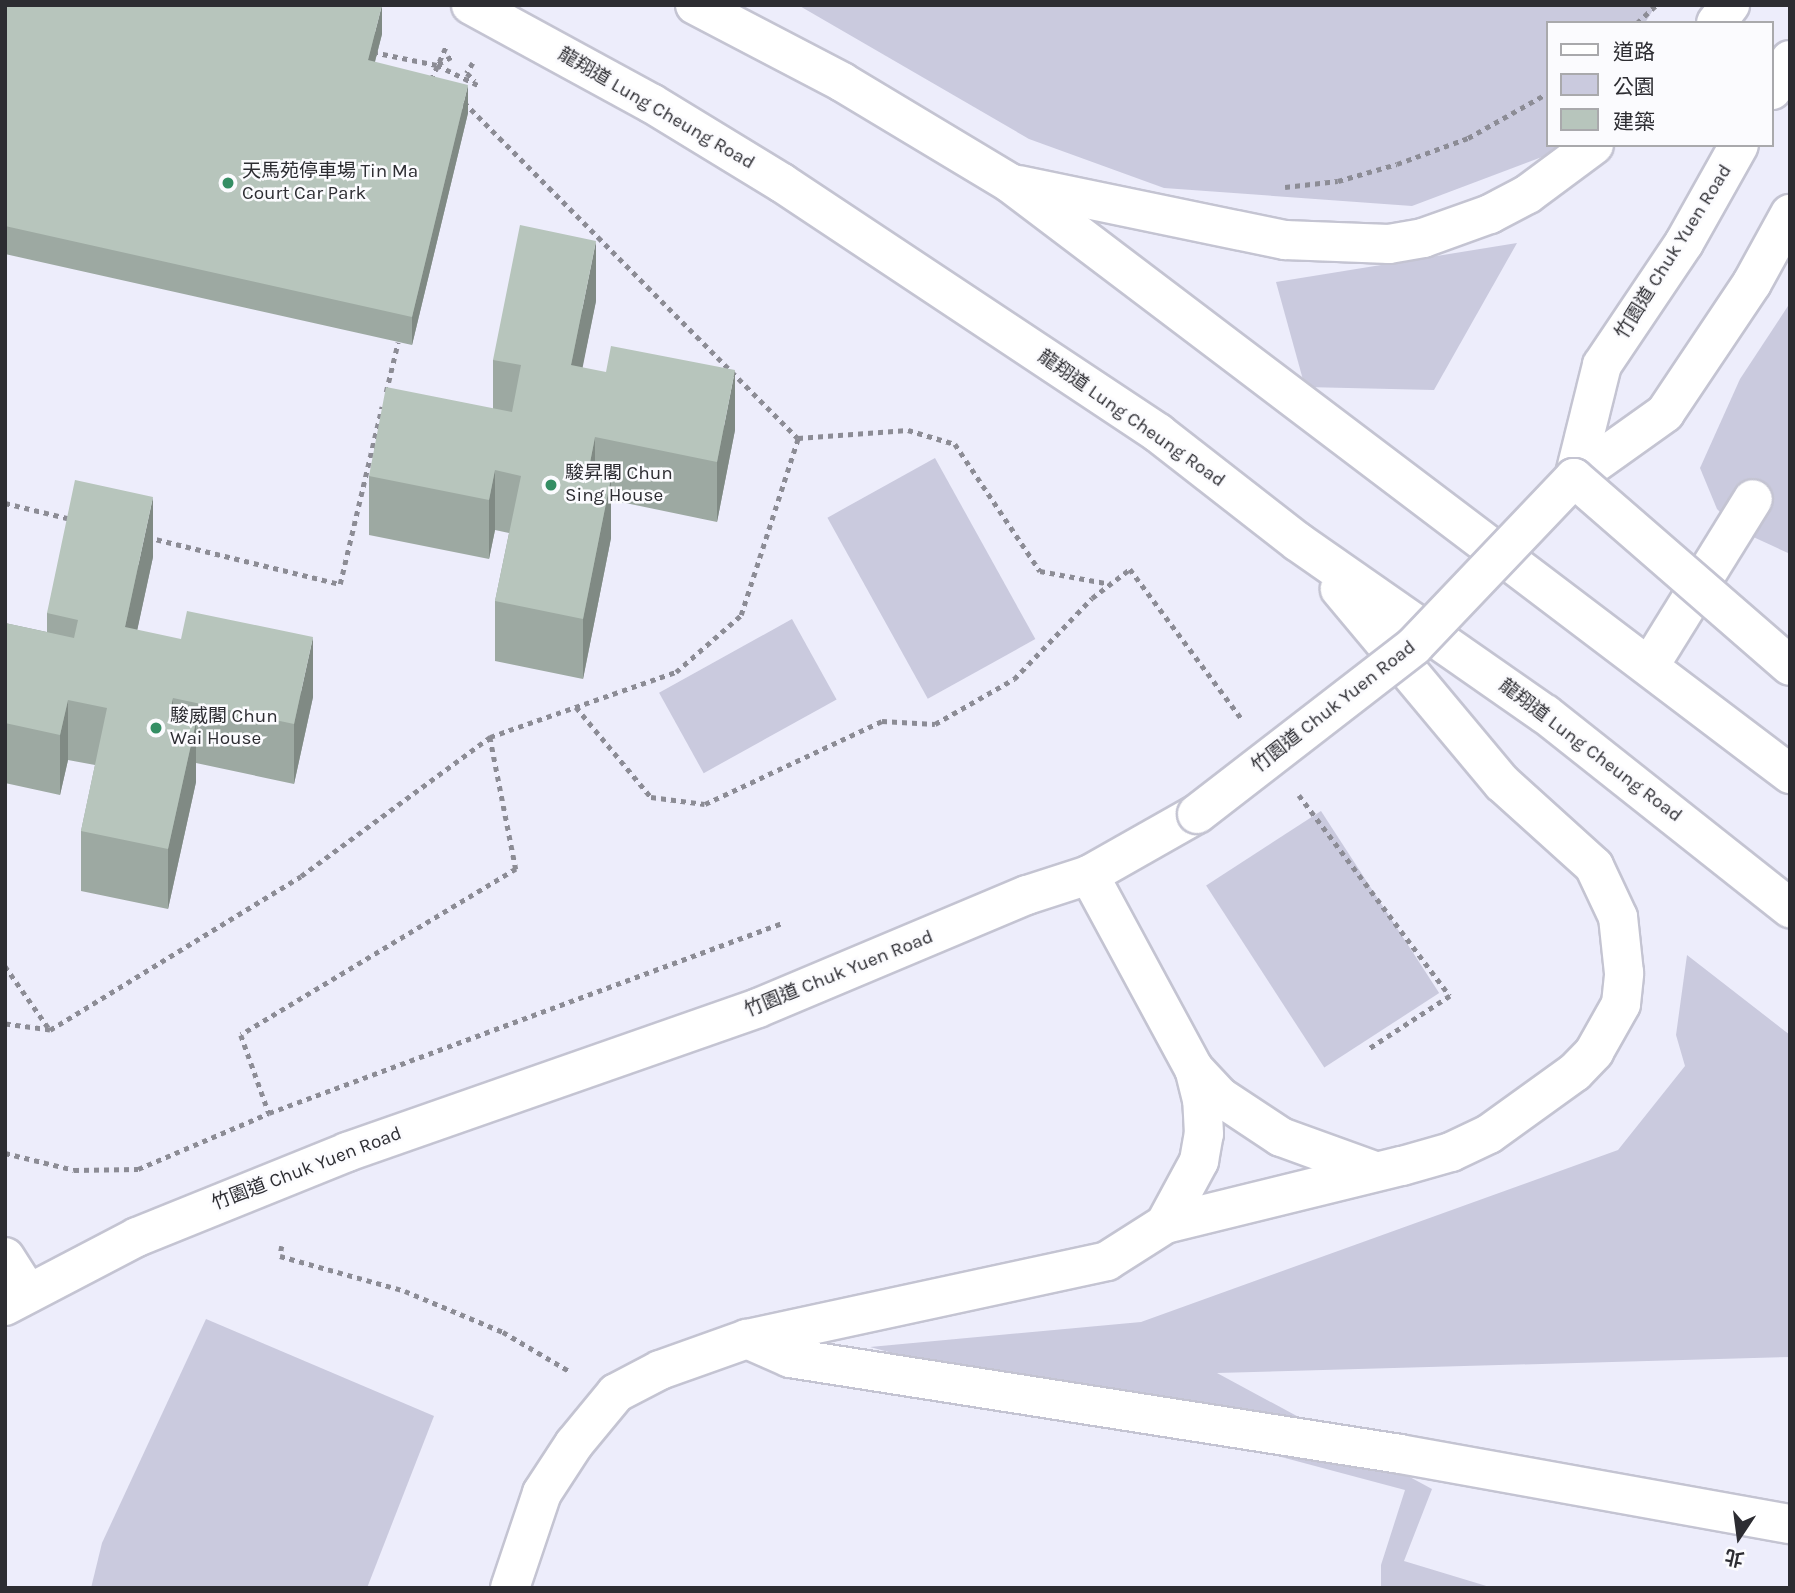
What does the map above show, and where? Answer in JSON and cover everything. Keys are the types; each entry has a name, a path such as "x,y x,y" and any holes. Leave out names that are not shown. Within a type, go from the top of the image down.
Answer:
{"main road":[{"name":"龍翔道 Lung Cheung Road","path":"471,5 639,97 782,183 1158,433 1298,542 1545,714 1790,908"},
{"path":"695,5 842,82 1010,183 1790,774"},
{"path":"1718,21 1730,5"},
{"path":"1774,87 1790,60"},
{"path":"1010,183 1285,240 1389,244 1435,235 1490,214 1528,194 1591,147"},
{"name":"竹園道 Chuk Yuen Road","path":"1574,478 1602,365 1684,243 1738,147"},
{"name":"竹園道 Chuk Yuen Road","path":"17,1299 138,1237 347,1152 758,1009 1027,895 1102,869 1197,814 1370,683 1466,595 1574,478 1665,413 1752,283 1790,214"},
{"path":"1574,478 1790,666"},
{"path":"1650,666 1753,499"},
{"path":"510,1588 542,1493 574,1444 616,1393 660,1370 747,1339 1107,1261 1165,1224 1451,1152 1489,1134 1575,1072 1594,1052 1621,1003 1623,946 1609,893 1594,866 1502,783 1298,542"},
{"path":"1102,869 1194,1069 1205,1134 1187,1190 1165,1224"},
{"path":"1194,1069 1219,1096 1281,1137 1375,1171"},
{"path":"5,1256 17,1299"},
{"path":"747,1339 790,1358 1400,1454 1790,1524"}],"path":[{"path":"1639,21 1656,5"},
{"path":"360,50 437,65 478,85"},
{"path":"427,92 437,65 448,61 453,54 473,62"},
{"path":"1278,187 1338,181 1397,164 1468,138 1546,94"},
{"path":"454,100 467,103 798,438 908,430 955,444 1041,571 1111,584"},
{"path":"139,535 340,584 398,342"},
{"path":"5,1024 50,1030 301,876 491,737 676,672 741,615 798,438"},
{"path":"5,503 86,523"},
{"path":"576,706 651,797 705,804 882,721 935,724 1014,679 1111,584 1130,569 1245,722"},
{"path":"269,1113 241,1035 516,869 491,737"},
{"path":"1294,788 1450,996 1369,1049"},
{"path":"5,1153 74,1170 138,1169 269,1113 782,923"},
{"path":"5,966 50,1030"},
{"path":"282,1247 280,1256 393,1287 503,1332 580,1377"}],"green space":[{"path":"798,5 1656,5 1646,21 1546,21 1546,147 1568,147 1412,206 1164,188 1029,139"},
{"path":"1517,243 1434,390 1305,387 1276,282"},
{"path":"1790,303 1788,553 1738,530 1717,509 1700,468 1740,379"},
{"path":"935,458 1035,639 928,699 827,518"},
{"path":"792,619 837,699 704,773 659,693"},
{"path":"1321,811 1439,993 1324,1068 1206,886"},
{"path":"1687,955 1790,1035 1790,1357 1217,1373 1432,1489 1404,1561 1493,1588 1381,1588 1381,1565 1405,1490 870,1347 1141,1322 1618,1150 1685,1066 1676,1035"},
{"path":"206,1319 434,1416 367,1588 91,1588 102,1543"}],"building":[{"name":"天馬苑停車場 Tin Ma Court Car Park","path":"5,5 382,5 368,60 468,85 412,317 5,226"},
{"path":"520,225 596,241 571,365 606,372 611,346 735,370 717,462 595,437 588,473 611,478 583,619 495,601 521,476 495,470 489,500 369,476 386,387 512,412 521,365 493,360"},
{"path":"75,480 153,497 125,627 181,639 187,611 313,637 294,724 173,698 169,716 196,722 168,849 81,831 107,708 68,700 60,735 5,723 5,623 74,638 78,620 47,613"}],"place":[{"name":"天馬苑停車場 Tin Ma Court Car Park","path":"228,183"},
{"name":"駿昇閣 Chun Sing House","path":"551,485"},
{"name":"駿威閣 Chun Wai House","path":"156,728"}]}
